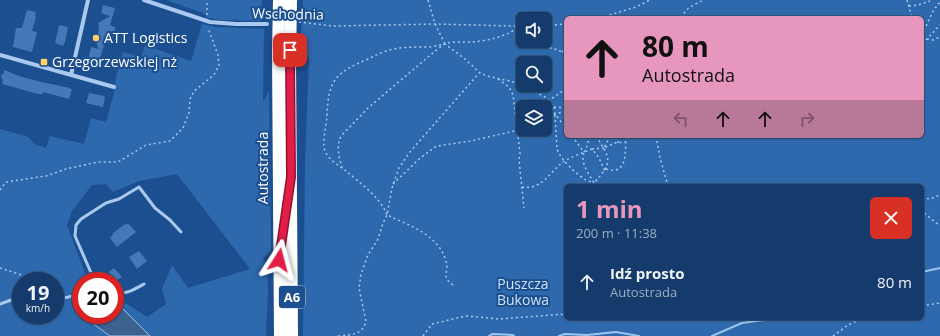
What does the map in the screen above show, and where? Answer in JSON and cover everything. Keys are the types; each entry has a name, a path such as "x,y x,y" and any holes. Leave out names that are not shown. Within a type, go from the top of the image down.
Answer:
{"highway":[{"name":"Autostrada","path":"278,6 280,336"},
{"name":"Autostrada","path":"291,6 292,336"}],"street":[{"path":"71,75 88,0"},
{"name":"Wschodnia","path":"144,0 210,22 267,24"},
{"path":"0,55 114,87"}],"lane":[{"path":"278,183 285,213 291,177"},
{"path":"91,272 75,236 76,225 80,219 106,203 119,199 139,186 155,208 170,220 181,232"},
{"path":"279,260 285,228 292,258"},
{"path":"124,293 144,284"},
{"path":"0,304 12,300"}],"path":[{"path":"206,17 207,0"},
{"path":"428,0 435,24 445,44 479,72 486,76 518,83 537,92 548,100 564,90"},
{"path":"607,16 636,7 650,0"},
{"path":"682,16 689,7 703,0"},
{"path":"907,0 912,16"},
{"path":"909,6 918,5 933,0"},
{"path":"924,31 933,11 940,2"},
{"path":"0,190 6,182 46,176 66,169 98,162 118,162 146,145 170,141 183,128 189,113 190,99 194,91 214,75 219,65 218,55 206,22"},
{"name":"Wschodnia","path":"297,22 333,26 435,24 516,25"},
{"path":"552,25 564,24"},
{"path":"926,40 940,25"},
{"path":"453,285 447,281 446,260 436,243 429,235 387,215 384,208 375,198 326,153 324,148 329,93 332,85 339,75 353,65 389,50 416,46 428,47 455,42 471,42 508,34 516,30"},
{"path":"926,40 933,40 940,37"},
{"path":"342,168 338,150 341,136 368,108 445,44"},
{"path":"551,48 562,52 564,49"},
{"path":"338,336 357,333 362,331 365,327 366,322 359,288 361,274 364,264 378,239 387,215 393,184 398,168 409,153 479,72"},
{"path":"393,184 419,159 435,147 472,142 516,131 513,95 509,87 497,78"},
{"path":"564,109 554,106 556,149 558,154 580,176 594,183"},
{"path":"552,116 564,111"},
{"path":"555,114 564,125"},
{"path":"517,136 524,208"},
{"path":"574,138 584,152"},
{"path":"589,138 588,144 582,157 594,183"},
{"path":"594,183 605,170 608,162 604,148 597,138"},
{"path":"604,148 609,138"},
{"path":"618,138 618,143"},
{"path":"605,170 613,171 622,168 626,138"},
{"path":"656,138 667,184"},
{"path":"522,187 540,185 564,160 592,149 604,148 626,142"},
{"path":"592,149 599,158 605,170"},
{"path":"924,198 930,199 940,195"},
{"path":"924,213 940,226"},
{"path":"0,268 12,272"},
{"path":"924,306 940,302"},
{"path":"422,336 432,324 467,316 498,319 564,314"},
{"path":"833,336 848,325 859,320"}],"green space":[{"path":"166,0 262,0 261,21 208,18 203,13"},
{"name":"Puszcza Bukowa","path":"303,0 940,0 940,336 303,336 305,161 309,59 301,35"},
{"path":"202,24 216,27 264,29 263,102 269,91 271,252 263,258 266,266 268,286 266,336 150,336 124,310 124,302 147,317 166,304 162,289 172,265 188,288 250,269 177,174 139,181 113,192 106,184 92,185 72,211 67,225 85,272 72,272 72,324 93,324 110,336 0,336 0,129 29,137 34,144 46,148 50,136 84,144 91,118 106,122 123,52 141,57 145,45 191,61"}],"shaded area":[{"path":"124,310 150,336 110,336 93,324 124,324"}],"building":[{"path":"103,5 115,8 110,25 115,27 115,31 111,44 105,42 97,68 87,65 91,47 99,49 94,37 98,35 98,23 110,16 101,13"},
{"path":"27,10 36,12 32,31 37,32 32,52 13,47 16,28 22,28"},
{"path":"59,25 68,27 63,46 55,43"},
{"path":"4,70 37,81 70,88 72,89 69,99 43,92 43,94 38,94 2,84 3,80 1,75 4,73"},
{"path":"89,93 104,96 103,107 86,103"},
{"path":"128,223 136,232 117,247 110,238 113,235 112,234"},
{"path":"139,251 147,261 137,269 129,257"},
{"path":"114,268 118,272 109,272"}],"waterway":[{"path":"924,272 940,268"},
{"path":"712,336 742,323 765,320"},
{"path":"559,336 565,334 587,335 616,332 639,336"},
{"path":"489,336 492,334 514,336"}],"place":[{"name":"ATT Logistics","path":"96,38"},
{"name":"Grzegorzewskiej nż","path":"44,62"}],"route":[{"path":"279,260 291,177 290,50"}]}
